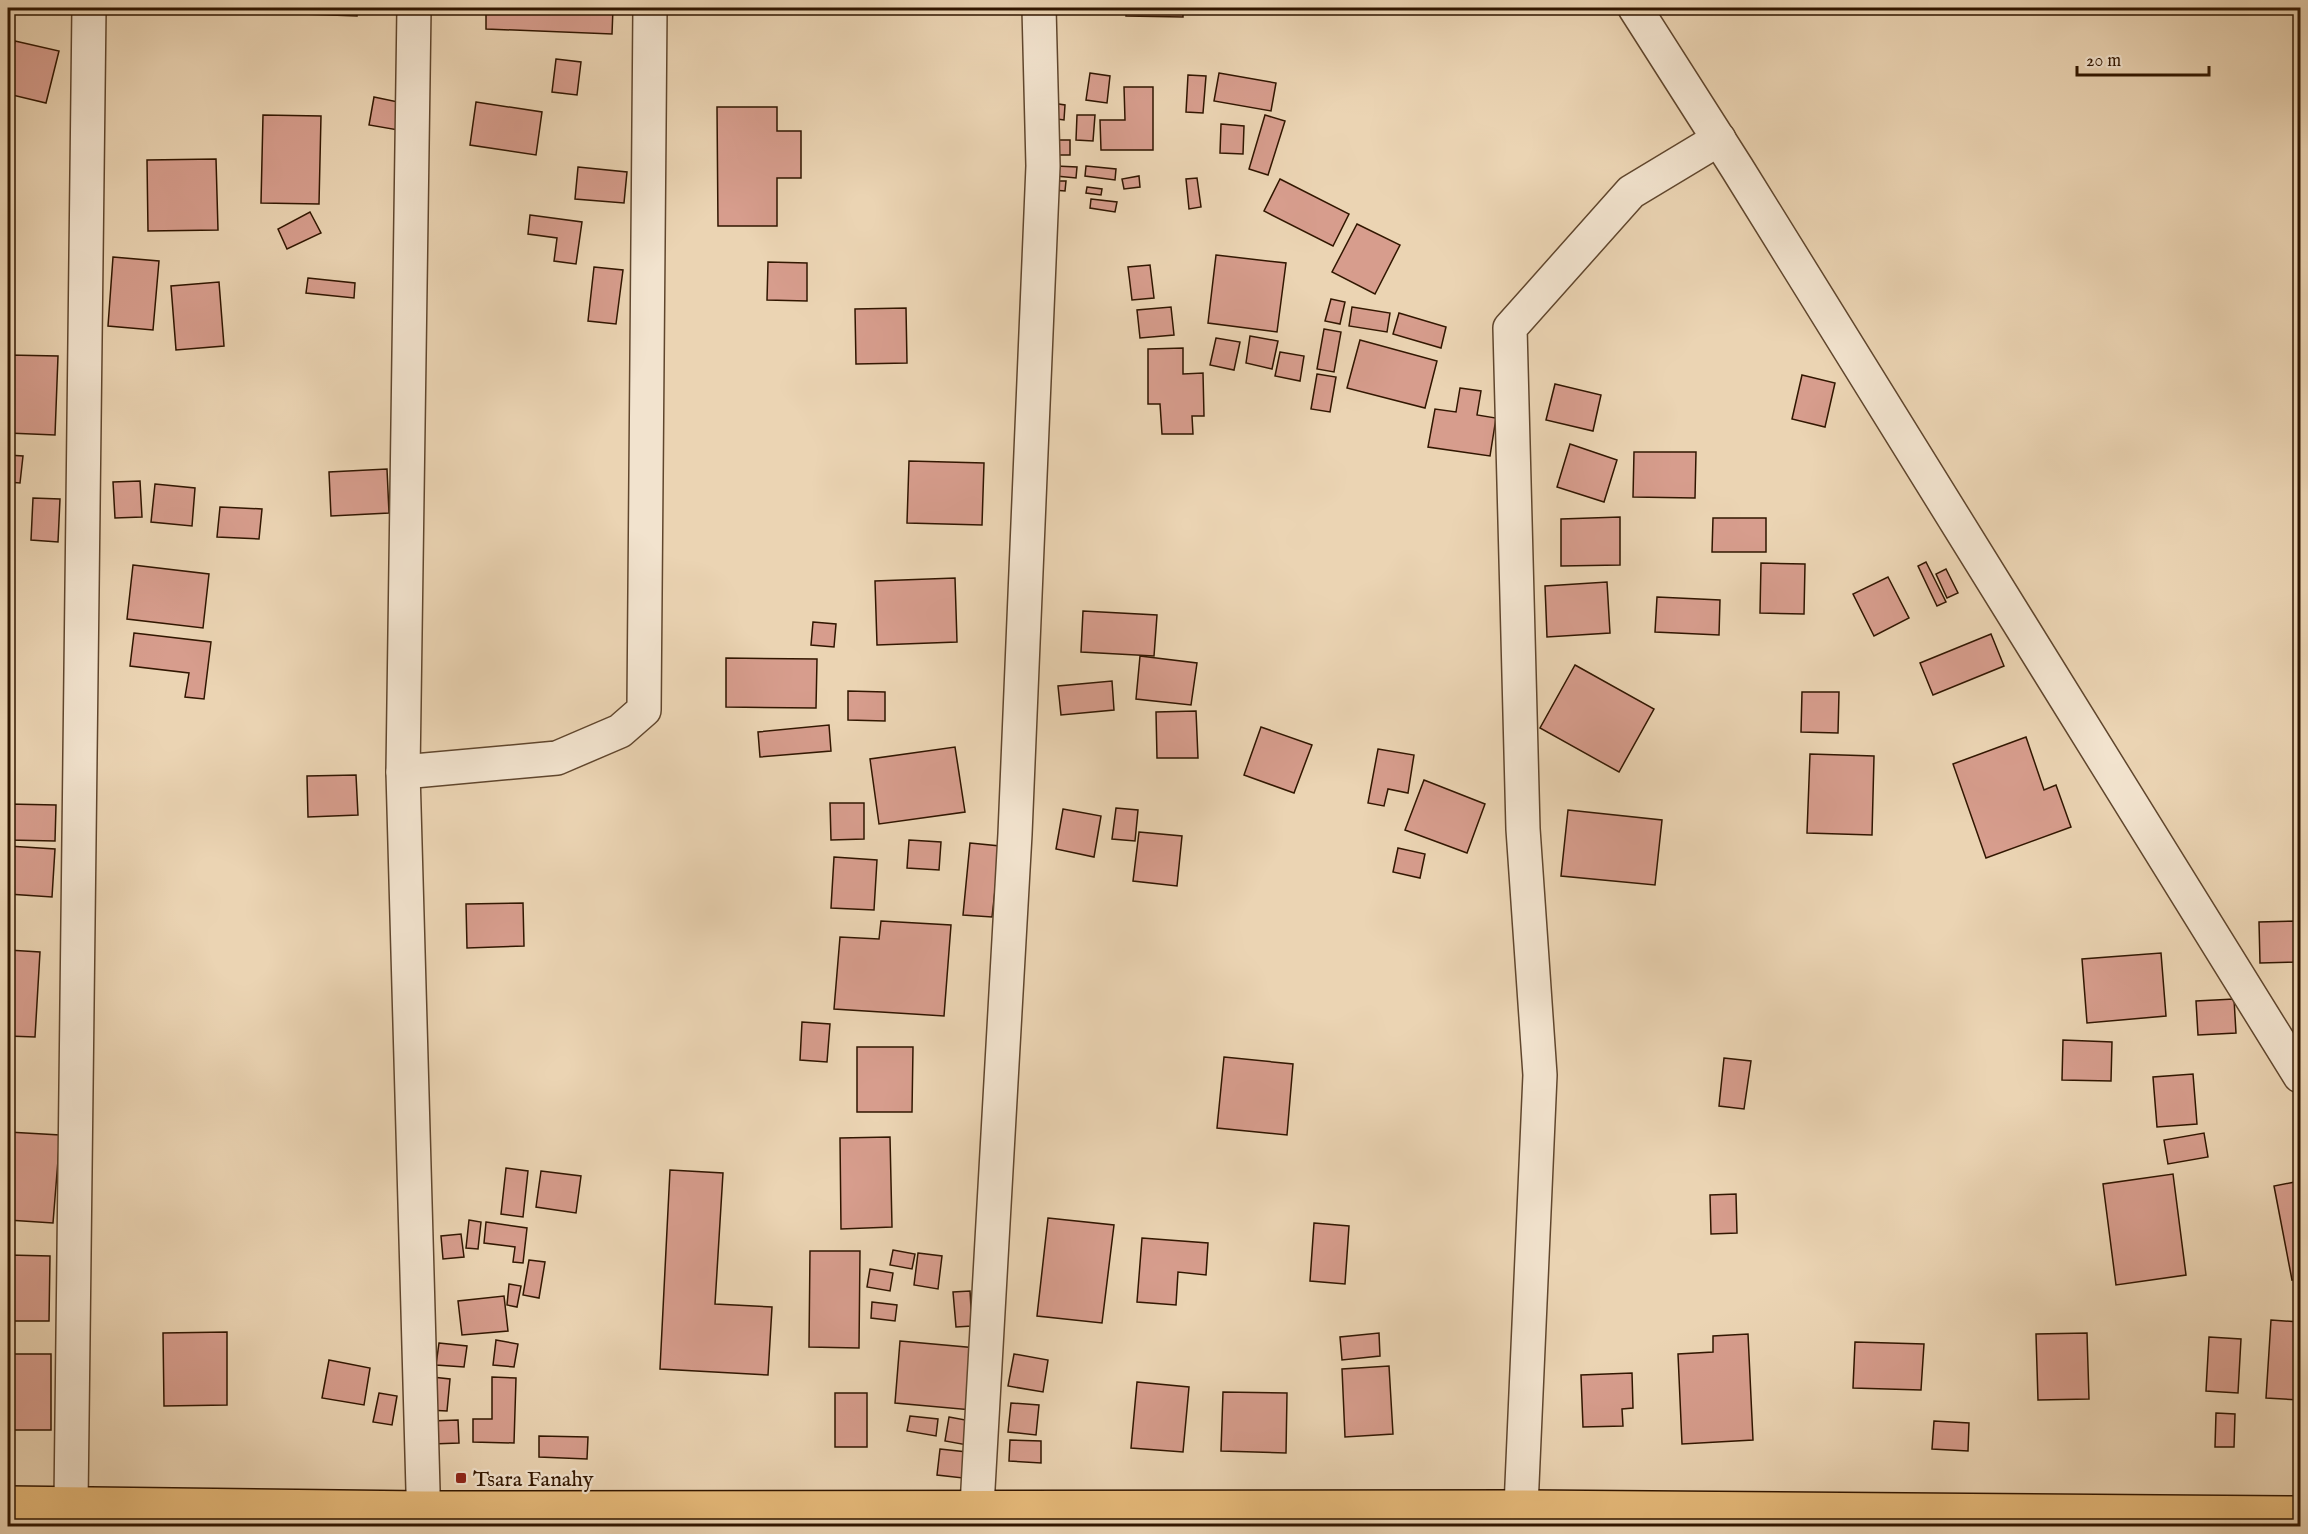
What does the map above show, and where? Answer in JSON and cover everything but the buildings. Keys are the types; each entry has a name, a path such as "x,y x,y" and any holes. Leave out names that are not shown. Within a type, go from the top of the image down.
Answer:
{"main road":[{"path":"8,1503 71,1503 424,1517 977,1506 1521,1507 1633,1517 2215,1519 2301,1513"}],"street":[{"path":"71,1503 89,8"},
{"path":"414,8 403,772 424,1517"},
{"path":"403,772 557,758 620,731 644,710 650,8"},
{"path":"977,1506 1017,798 1043,166 1040,8"},
{"path":"1635,8 1719,139 2301,1076"},
{"path":"1521,1507 1540,1075 1523,830 1510,328 1631,192 1719,139"}],"place":[{"name":"Tsara Fanahy","path":"461,1478"}]}
